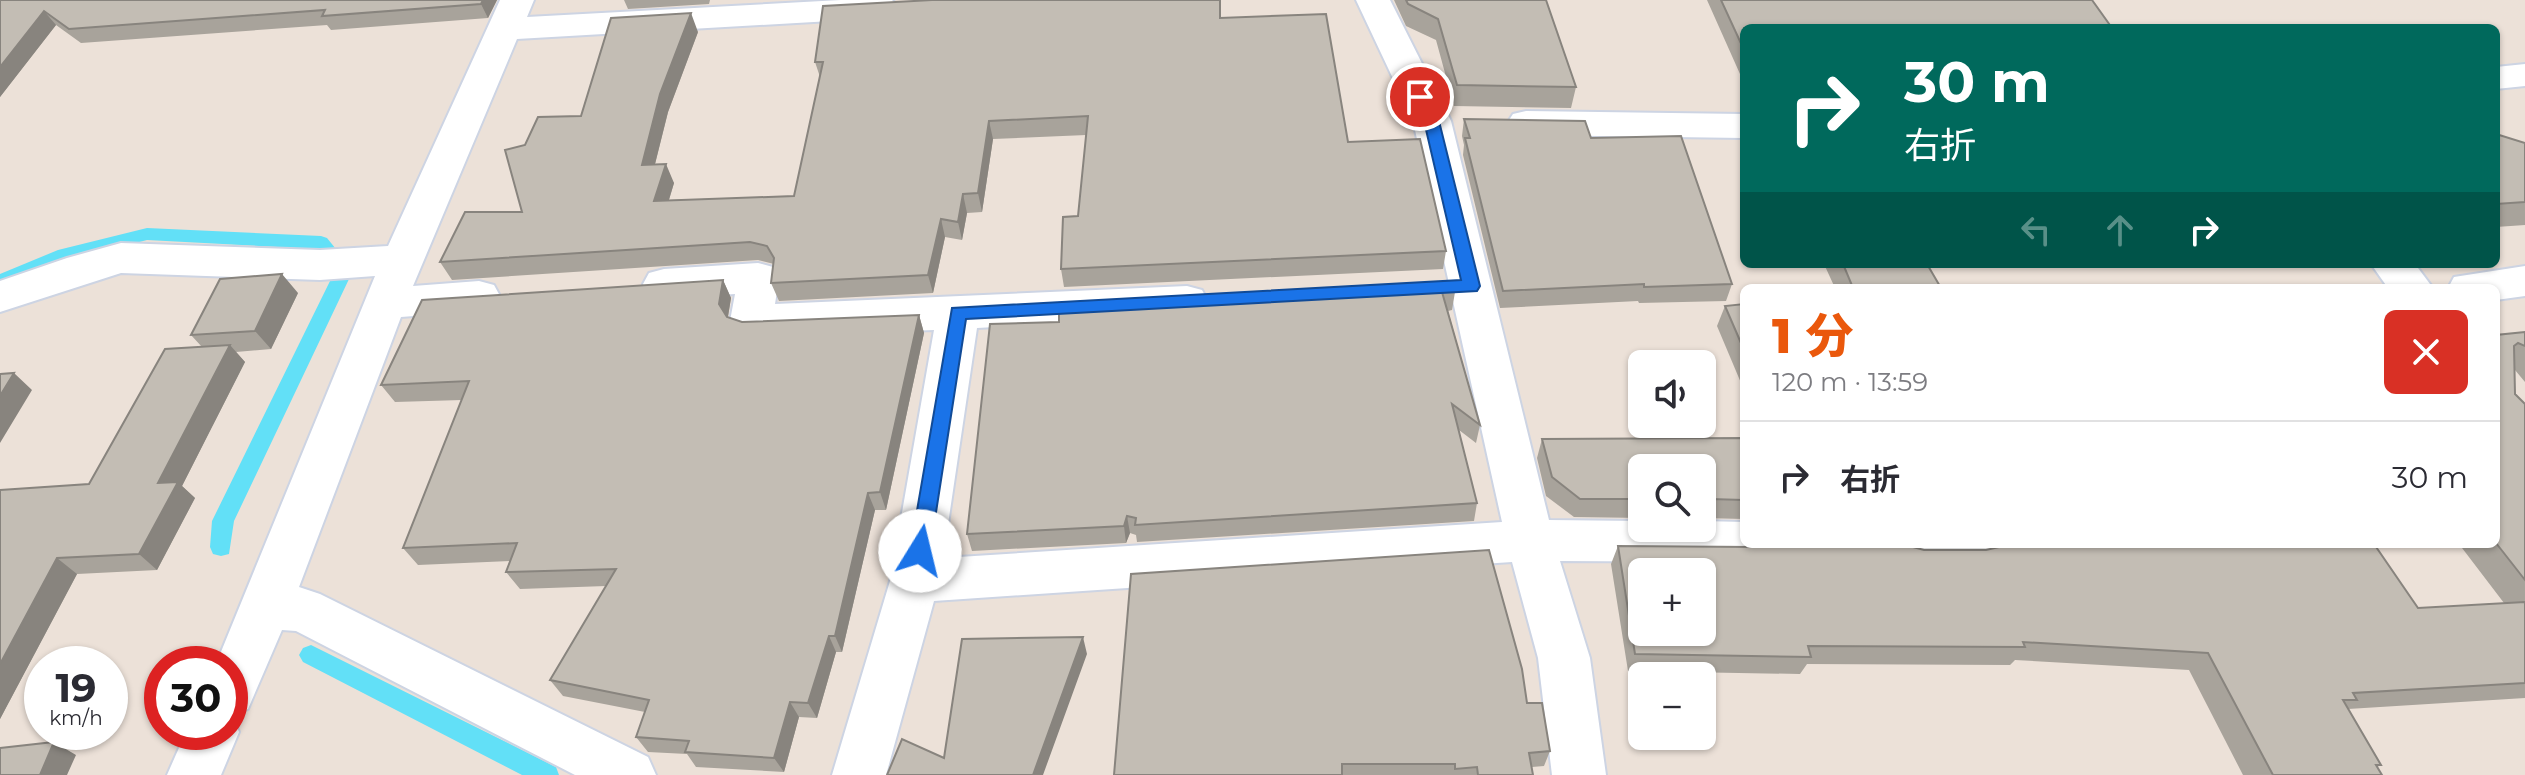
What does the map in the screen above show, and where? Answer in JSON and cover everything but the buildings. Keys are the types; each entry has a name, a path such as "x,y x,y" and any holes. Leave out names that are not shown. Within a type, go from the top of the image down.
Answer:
{"street":[{"path":"1373,0 1463,122 1456,287 1564,658 1579,775"},
{"path":"248,650 402,260 511,15 908,7"},
{"path":"2500,78 2525,75"},
{"path":"1463,122 1740,126"},
{"path":"0,297 81,268 121,258 320,265 402,260"},
{"path":"2394,268 2408,284"},
{"path":"620,287 758,278 751,321 1222,299"},
{"path":"2500,284 2525,281"},
{"path":"386,303 512,294"},
{"path":"859,775 915,581 958,313"},
{"path":"915,581 1530,540 1740,542"},
{"path":"266,608 302,609 629,775"},
{"path":"194,775 205,750"}],"waterway":[{"path":"0,281 65,255 147,234 321,243 331,254"},
{"path":"221,547 223,521 340,279"},
{"path":"311,655 547,775"}],"route":[{"path":"920,551 958,313 1471,286 1432,121 1420,97"}]}
